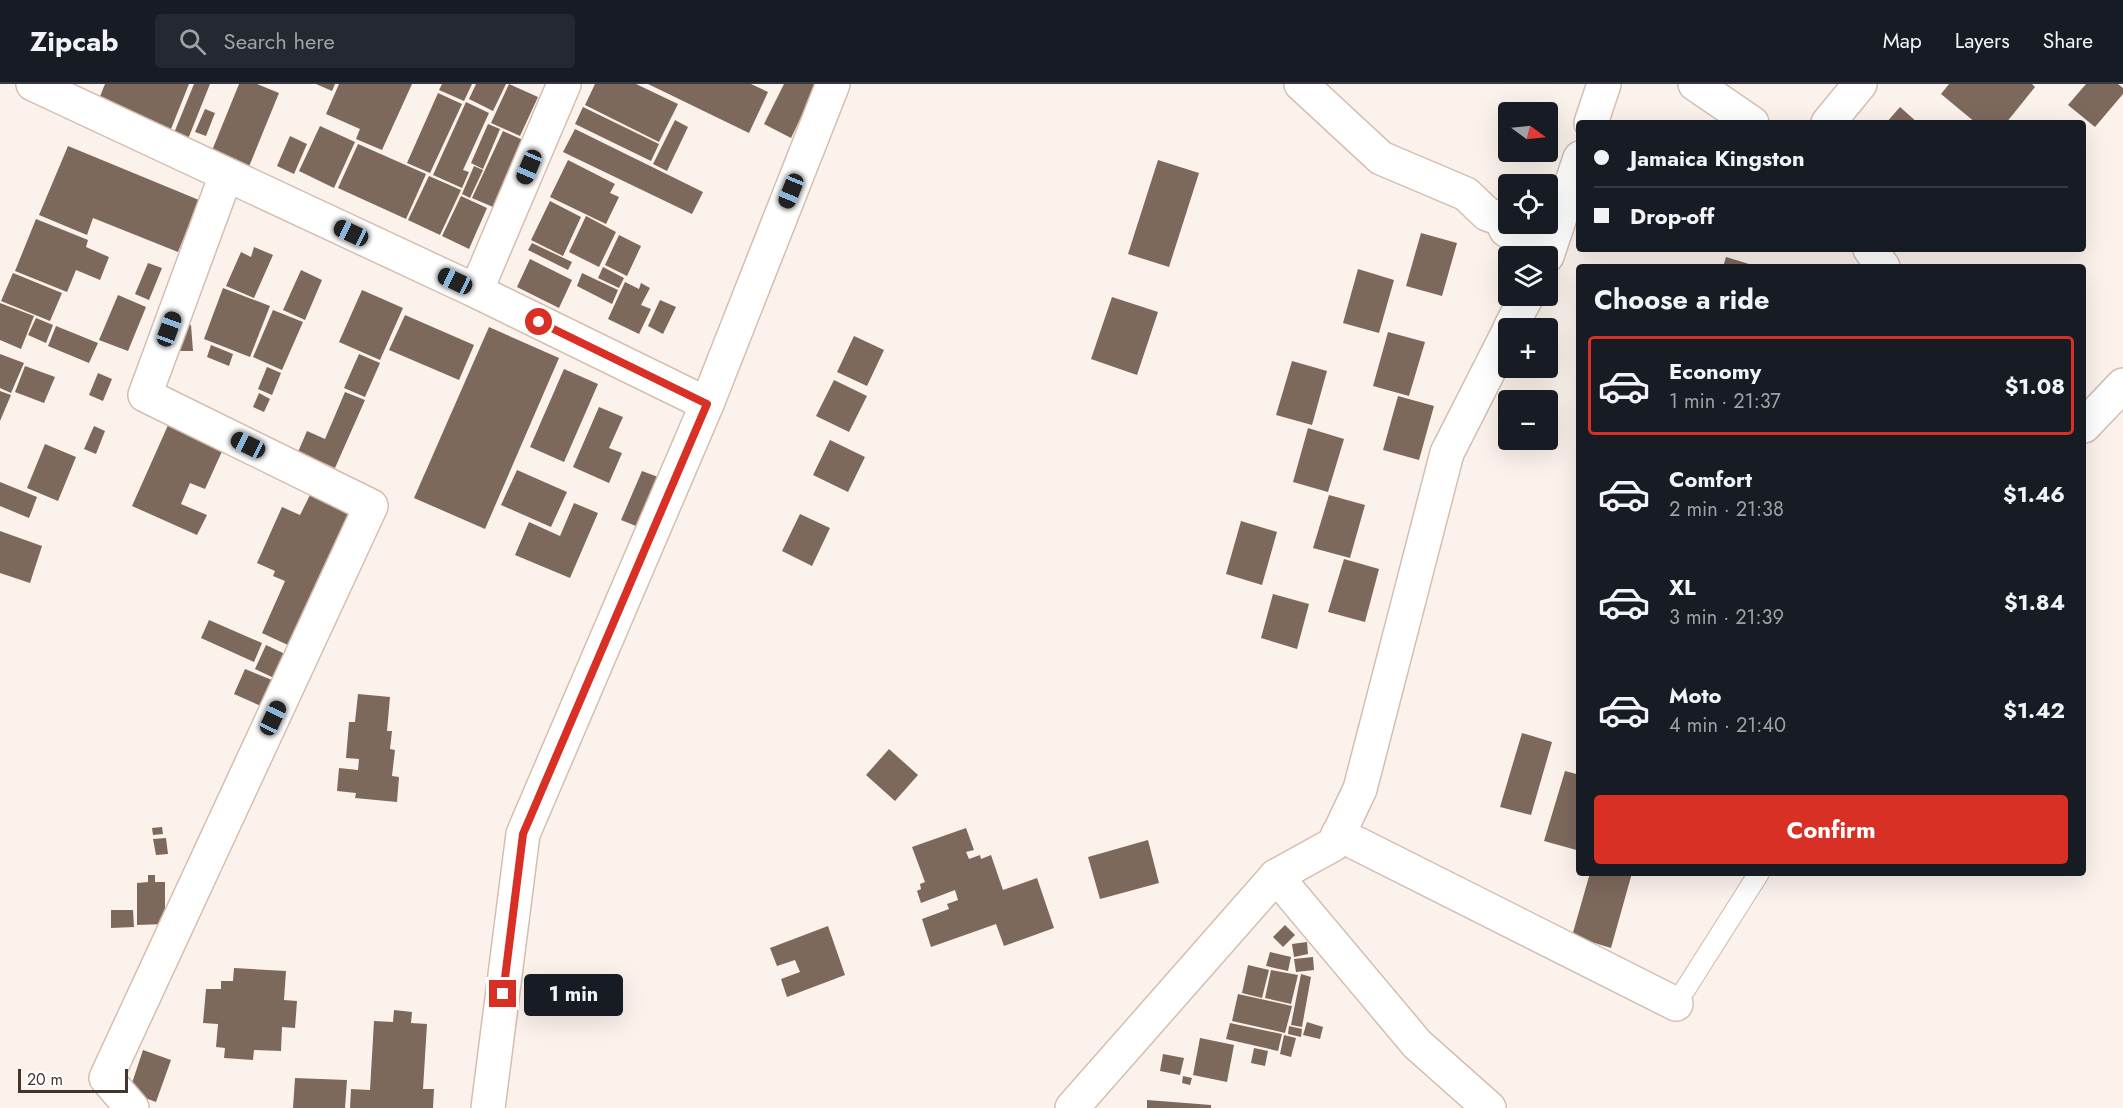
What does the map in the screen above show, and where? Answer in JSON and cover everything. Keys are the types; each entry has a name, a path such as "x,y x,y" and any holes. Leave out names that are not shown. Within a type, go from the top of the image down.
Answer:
{"street":[{"path":"33,84 476,291 707,404"},
{"path":"476,291 564,84"},
{"path":"488,1108 523,834 707,404 833,84"},
{"path":"1301,84 1381,158 1466,194 1487,214 1500,219 1506,230 1530,246"},
{"path":"1592,120 1604,84"},
{"path":"1695,84 1748,120"},
{"path":"1830,120 1860,84"},
{"path":"1549,246 1576,169"},
{"path":"132,1108 106,1078 371,506 145,394 226,175"},
{"path":"1871,252 1881,264"},
{"path":"1072,1108 1276,876 1334,844 1360,789 1447,453 1498,353"},
{"path":"2086,424 2123,385"},
{"path":"1338,834 1676,1004"},
{"path":"1276,876 1417,1044 1489,1108"}],"lane":[{"path":"1676,1004 1757,876"}],"building":[{"path":"105,84 189,84 169,134 97,104"},
{"path":"194,84 210,84 188,139 174,133"},
{"path":"239,84 257,84 279,93 248,169 211,153"},
{"path":"316,84 335,84 332,91"},
{"path":"339,84 412,84 382,150 356,139 360,129 326,114"},
{"path":"442,84 472,84 464,101 439,90"},
{"path":"476,84 506,84 493,111 469,99"},
{"path":"509,84 538,97 520,136 491,123"},
{"path":"595,84 636,84 678,104 659,142 585,105"},
{"path":"648,84 751,84 768,92 749,133"},
{"path":"784,84 817,84 791,138 764,124"},
{"path":"1949,84 2032,84 2035,87 2008,120 1972,120 1941,94"},
{"path":"2086,84 2118,84 2123,88 2123,94 2095,127 2068,105"},
{"path":"438,93 462,104 430,173 407,163"},
{"path":"466,102 489,113 463,170 469,172 462,188 433,175"},
{"path":"583,107 659,144 651,161 575,124"},
{"path":"1900,107 1915,120 1889,120"},
{"path":"205,109 215,113 206,136 195,132"},
{"path":"675,120 688,127 667,171 653,164"},
{"path":"488,124 500,129 483,169 471,163"},
{"path":"320,126 355,142 334,188 299,171"},
{"path":"575,129 703,192 692,214 563,152"},
{"path":"503,131 523,140 493,207 472,198"},
{"path":"290,136 307,144 294,174 277,166"},
{"path":"358,144 426,174 406,219 338,188"},
{"path":"68,146 199,200 178,252 93,218 87,235 39,215"},
{"path":"568,160 615,184 610,193 619,197 606,224 550,197"},
{"path":"1158,160 1199,173 1169,267 1128,254"},
{"path":"474,166 483,170 470,198 462,194"},
{"path":"429,176 461,190 440,235 408,220"},
{"path":"461,196 487,208 469,249 442,236"},
{"path":"550,201 581,217 563,256 531,240"},
{"path":"586,216 616,232 599,267 569,252"},
{"path":"36,219 88,240 86,247 109,257 100,280 76,270 67,292 15,271"},
{"path":"1421,233 1457,243 1442,296 1406,286"},
{"path":"619,235 641,246 627,276 605,265"},
{"path":"532,243 572,262 568,270 528,250"},
{"path":"254,247 273,255 254,298 226,286 241,252 251,257"},
{"path":"1726,257 1749,264 1724,264"},
{"path":"530,259 572,280 559,308 517,287"},
{"path":"148,263 162,268 149,300 135,294"},
{"path":"603,267 624,278 619,288 598,278"},
{"path":"1358,269 1394,280 1379,333 1343,323"},
{"path":"301,270 322,280 305,320 283,310"},
{"path":"13,273 62,293 50,321 1,301"},
{"path":"582,273 618,290 612,304 577,286"},
{"path":"625,282 639,289 641,283 650,288 641,305 651,309 639,334 608,319"},
{"path":"223,288 270,306 250,357 204,339"},
{"path":"362,290 403,308 380,360 339,342"},
{"path":"118,295 146,307 128,351 99,340"},
{"path":"1112,297 1158,312 1137,375 1091,359"},
{"path":"660,300 676,307 663,334 648,326"},
{"path":"0,303 34,316 21,349 0,340"},
{"path":"273,310 303,322 282,370 253,357"},
{"path":"405,315 474,345 459,380 389,350"},
{"path":"36,318 53,325 46,343 28,335"},
{"path":"191,325 193,351 180,351 179,326"},
{"path":"56,326 98,343 89,363 48,346"},
{"path":"489,327 559,358 485,529 414,498"},
{"path":"1388,332 1425,342 1409,396 1373,386"},
{"path":"854,336 884,350 867,386 837,372"},
{"path":"211,345 233,354 229,366 207,357"},
{"path":"0,354 24,363 11,393 0,388"},
{"path":"359,354 380,363 365,397 344,388"},
{"path":"1292,361 1327,371 1312,425 1276,415"},
{"path":"25,366 55,377 44,403 15,392"},
{"path":"267,367 281,373 272,395 258,389"},
{"path":"564,369 598,384 564,462 530,447"},
{"path":"98,373 112,379 103,401 89,395"},
{"path":"834,380 867,396 849,432 816,416"},
{"path":"0,391 11,395 0,421"},
{"path":"345,392 365,400 335,468 298,452 307,431 325,439"},
{"path":"259,393 270,399 264,412 253,407"},
{"path":"1398,396 1434,406 1419,460 1383,450"},
{"path":"599,407 623,417 609,448 622,453 609,483 573,467"},
{"path":"169,423 224,447 205,489 190,483 181,504 207,515 197,535 132,506"},
{"path":"94,426 105,431 96,454 84,449"},
{"path":"1308,428 1344,439 1328,492 1293,482"},
{"path":"830,440 865,457 848,492 813,475"},
{"path":"45,444 76,457 58,501 27,488"},
{"path":"517,470 567,492 551,527 501,505"},
{"path":"642,471 658,477 636,526 621,520"},
{"path":"0,482 37,497 29,518 0,506"},
{"path":"310,495 349,513 290,646 262,633 285,581 273,576 275,571 257,563 282,507 300,515"},
{"path":"1329,495 1365,505 1350,558 1313,548"},
{"path":"574,503 598,513 570,578 515,555 529,522 560,536"},
{"path":"800,514 830,528 812,566 782,551"},
{"path":"1241,521 1277,532 1262,585 1226,574"},
{"path":"0,531 42,546 30,583 0,573"},
{"path":"1344,559 1379,569 1365,622 1328,612"},
{"path":"1273,594 1309,604 1297,649 1261,638"},
{"path":"209,620 262,643 254,662 201,638"},
{"path":"266,645 285,654 274,678 255,669"},
{"path":"245,669 272,680 261,706 234,694"},
{"path":"358,694 390,697 387,731 392,731 390,749 395,750 392,776 399,777 397,802 355,798 356,793 337,791 339,768 358,770 359,759 346,758 349,722 355,722"},
{"path":"1522,733 1552,742 1531,815 1500,807"},
{"path":"889,749 918,775 895,801 866,775"},
{"path":"1565,771 1576,774 1576,850 1544,841"},
{"path":"162,827 163,834 153,835 152,828"},
{"path":"966,828 974,850 966,852 969,859 980,855 981,859 991,855 1003,890 1037,878 1054,928 1004,946 996,924 931,947 922,919 949,909 947,904 958,900 955,890 921,903 917,891 921,889 920,884 925,882 912,847"},
{"path":"166,838 168,854 156,855 153,839"},
{"path":"1148,840 1159,883 1100,899 1088,857"},
{"path":"148,875 155,875 155,882 165,882 165,924 137,925 137,883 148,882"},
{"path":"1589,876 1631,876 1611,948 1572,936"},
{"path":"111,910 133,910 134,927 111,928"},
{"path":"1285,925 1295,935 1283,947 1273,937"},
{"path":"828,926 845,975 787,997 781,979 800,972 795,960 777,966 770,948"},
{"path":"1307,942 1308,954 1294,957 1292,944"},
{"path":"1270,952 1291,957 1288,971 1266,966"},
{"path":"1313,957 1314,970 1296,972 1294,959"},
{"path":"1248,965 1269,970 1262,998 1242,993"},
{"path":"234,968 286,971 284,1000 297,1001 295,1028 282,1027 281,1051 254,1050 253,1060 224,1058 225,1048 216,1047 218,1024 203,1023 206,989 221,989 221,981 233,981"},
{"path":"1271,970 1298,975 1291,1004 1265,998"},
{"path":"1301,974 1311,977 1302,1027 1291,1025"},
{"path":"1238,994 1292,1006 1285,1033 1232,1021"},
{"path":"394,1010 412,1012 411,1023 427,1024 423,1089 434,1089 433,1108 350,1108 351,1089 370,1090 374,1021 393,1022"},
{"path":"1307,1022 1323,1027 1320,1039 1303,1035"},
{"path":"1230,1023 1282,1034 1278,1051 1226,1039"},
{"path":"1289,1026 1302,1029 1301,1037 1288,1034"},
{"path":"1284,1035 1296,1038 1291,1057 1280,1054"},
{"path":"1200,1038 1234,1045 1227,1082 1193,1075"},
{"path":"1254,1048 1268,1051 1265,1066 1251,1063"},
{"path":"143,1050 171,1060 156,1102 129,1092"},
{"path":"1163,1054 1184,1058 1180,1075 1160,1071"},
{"path":"1183,1076 1192,1078 1190,1085 1182,1083"},
{"path":"295,1078 347,1080 345,1108 293,1108"},
{"path":"1147,1100 1211,1105 1211,1108 1147,1108"}],"route":[{"path":"503,994 523,834 707,404 539,322"}]}
